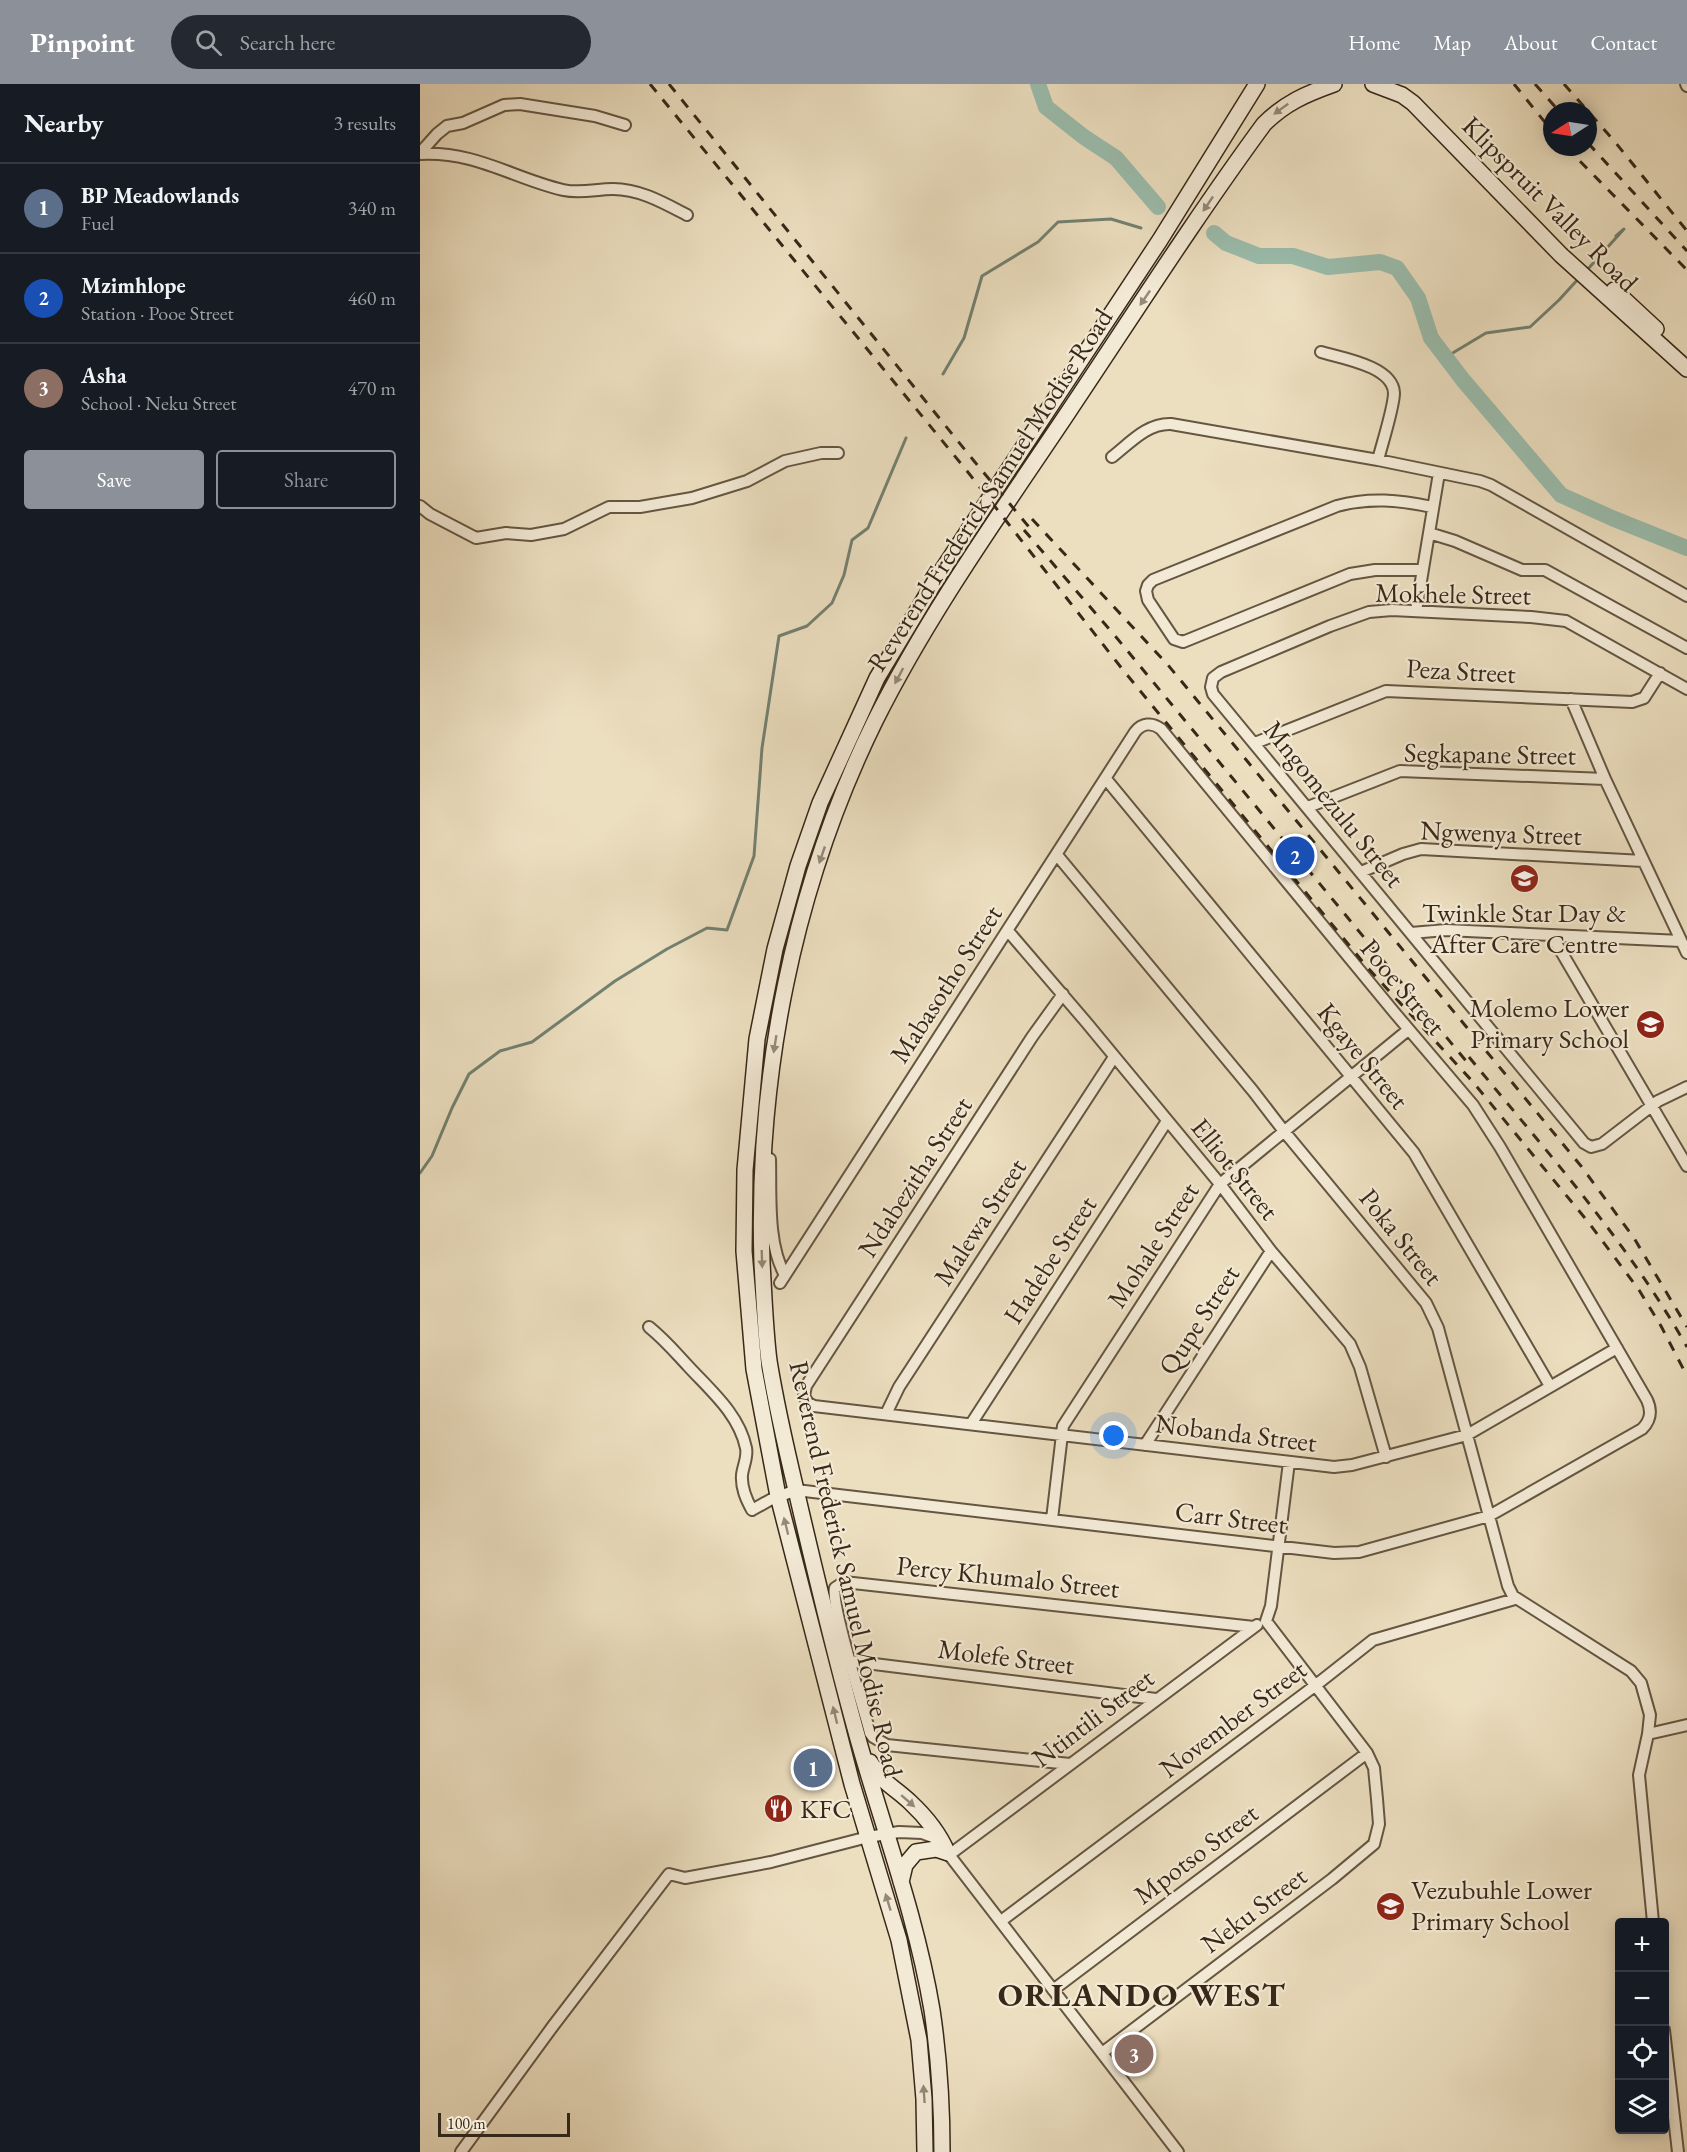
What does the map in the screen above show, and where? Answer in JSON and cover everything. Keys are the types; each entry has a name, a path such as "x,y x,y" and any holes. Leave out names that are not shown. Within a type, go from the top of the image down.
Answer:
{"main road":[{"name":"Reverend Frederick Samuel Modise Road","path":"925,2152 922,2068 900,1940 852,1784 778,1496 762,1418 749,1325 744,1251 745,1170 757,1039 775,949 795,877 820,803 869,693 899,638 937,578 1160,240 1257,84"},
{"name":"Reverend Frederick Samuel Modise Road","path":"942,2152 940,2086 931,2009 916,1935 859,1741 796,1490 766,1336 761,1221 764,1135 774,1047 794,949 813,880 832,824 874,723 915,646 973,554 1264,123 1276,111 1304,94 1334,84"},
{"name":"Klipspruit Valley Road","path":"1373,84 1402,95 1413,103 1687,369"},
{"name":"Klipspruit Valley Road","path":"1405,84 1564,252"},
{"name":"Klipspruit Valley Road","path":"1604,289 1687,357"},
{"path":"859,1741 879,1776 921,1813 940,1837 948,1853"},
{"path":"900,1883 905,1865 916,1852 931,1849 948,1853"}],"street":[{"path":"420,154 447,126 463,123 504,105 520,104 595,116 625,125"},
{"path":"420,154 437,153 479,160 542,184 573,192 614,189 641,193 687,214"},
{"path":"1321,352 1369,366 1390,381 1394,394 1378,460"},
{"path":"1112,457 1143,432 1155,425 1167,424 1378,460 1491,485 1687,596"},
{"path":"420,507 476,538 506,533 531,535 564,529 609,507 640,507 692,498 747,481 785,461 821,453 838,453"},
{"path":"1416,611 1438,473"},
{"path":"1421,570 1375,570 1350,574 1183,642 1174,639 1148,600 1146,591 1153,580 1337,506 1352,502 1380,500 1432,507"},
{"path":"1428,533 1455,541 1522,570 1545,570 1687,648"},
{"name":"Mokhele Street","path":"1213,678 1231,667 1330,626 1381,610 1566,621 1687,689"},
{"name":"Peza Street","path":"1255,743 1386,691 1628,703 1644,698 1660,673"},
{"name":"Mngomezulu Street","path":"1213,678 1211,687 1213,694 1584,1143 1591,1147 1602,1144 1651,1107"},
{"path":"1570,699 1687,953"},
{"name":"Mabasotho Street","path":"764,1135 770,1158 772,1216 782,1279 1138,728 1149,724 1159,727"},
{"name":"Pooe Street","path":"1159,727 1408,1030 1463,1093 1485,1124 1647,1400 1651,1412 1648,1421"},
{"name":"Segkapane Street","path":"1308,807 1400,771 1605,779"},
{"name":"Kgaye Street","path":"1106,779 1420,1162 1550,1386"},
{"name":"Ngwenya Street","path":"1361,872 1421,849 1643,861"},
{"name":"Poka Street","path":"1057,855 1426,1303 1438,1328 1508,1586 1515,1599"},
{"path":"1411,933 1446,930 1681,941"},
{"name":"Elliot Street","path":"1008,931 1220,1184 1271,1251 1350,1344 1360,1367 1386,1457"},
{"path":"1552,936 1687,1166"},
{"name":"Ndabezitha Street","path":"806,1386 1062,994"},
{"name":"Mohale Street","path":"1052,1519 1061,1435 1068,1416 1220,1184 1283,1130 1408,1030"},
{"name":"Malewa Street","path":"886,1414 899,1387 1114,1057"},
{"path":"1651,1107 1658,1101 1687,1087"},
{"name":"Hadebe Street","path":"971,1424 1167,1121"},
{"name":"Qupe Street","path":"1145,1445 1271,1251"},
{"name":"Carr Street","path":"648,1327 669,1343 722,1401 737,1425 747,1450 742,1476 744,1495 752,1510 778,1496 796,1490 1334,1553 1359,1552 1489,1516 1642,1429 1648,1421"},
{"name":"Nobanda Street","path":"806,1386 804,1396 810,1405 1334,1467 1386,1457 1467,1435 1617,1348"},
{"path":"1290,1462 1271,1606 1266,1621 1367,1753"},
{"name":"Percy Khumalo Street","path":"850,1662 834,1598 835,1588 844,1582 1254,1627"},
{"path":"1515,1599 1631,1671 1641,1683 1648,1704 1650,1723 1639,1775 1653,1918"},
{"name":"November Street","path":"1001,1921 1316,1685 1364,1646 1382,1636 1515,1599"},
{"name":"Ntintili Street","path":"948,1853 1254,1627 1266,1621"},
{"path":"850,1662 870,1733 882,1743 1070,1764"},
{"name":"Molefe Street","path":"850,1662 1156,1699"},
{"path":"1648,1734 1687,1725"},
{"name":"Neku Street","path":"1102,2053 1332,1879 1374,1844 1379,1824 1374,1768 1367,1753"},
{"name":"Mpotso Street","path":"1053,1990 1367,1753"},
{"path":"461,2152 553,2026 669,1874 685,1878 771,1863 885,1833 911,1832 933,1837 948,1853 1178,2152"},
{"path":"1669,2060 1681,2148"}],"waterway":[{"path":"1038,84 1046,107 1084,137 1116,158 1158,207"},
{"path":"943,374 964,338 982,276 1038,242 1058,222 1111,219 1141,228"},
{"path":"1587,270 1624,229 1616,236"},
{"path":"1214,233 1226,243 1259,256 1293,256 1328,267 1380,262 1397,268 1418,298 1431,338 1463,380 1561,495 1687,548"},
{"path":"1446,357 1486,333 1530,327 1580,277"},
{"path":"420,1173 432,1156 469,1074 500,1051 532,1042 615,981 667,949 707,928 727,930 754,856 762,748 779,636 807,626 832,603 844,575 852,540 868,528 906,438"}],"railway":[{"path":"650,84 967,471 1123,670 1367,967 1473,1082 1589,1223 1639,1290 1687,1376"},
{"path":"669,84 1034,533"},
{"path":"1514,84 1543,120"},
{"path":"1535,84 1551,102"},
{"path":"1564,84 1615,142 1687,231"},
{"path":"1597,153 1687,251"},
{"path":"1575,156 1687,270"},
{"path":"1032,519 1168,665 1581,1166 1634,1238 1687,1327"},
{"path":"1024,530 1116,637 1471,1067"},
{"path":"1469,1057 1612,1233 1664,1308 1687,1347"}],"place":[{"name":"Mzimhlope","path":"1295,856"},
{"name":"Twinkle Star Day & After Care Centre","path":"1524,878"},
{"name":"Molemo Lower Primary School","path":"1650,1024"},
{"name":"BP Meadowlands","path":"813,1768"},
{"name":"KFC","path":"779,1809"},
{"name":"Vezubuhle Lower Primary School","path":"1390,1906"},
{"name":"Asha","path":"1134,2054"}],"district":[{"name":"ORLANDO WEST","path":"1142,1994"}]}
